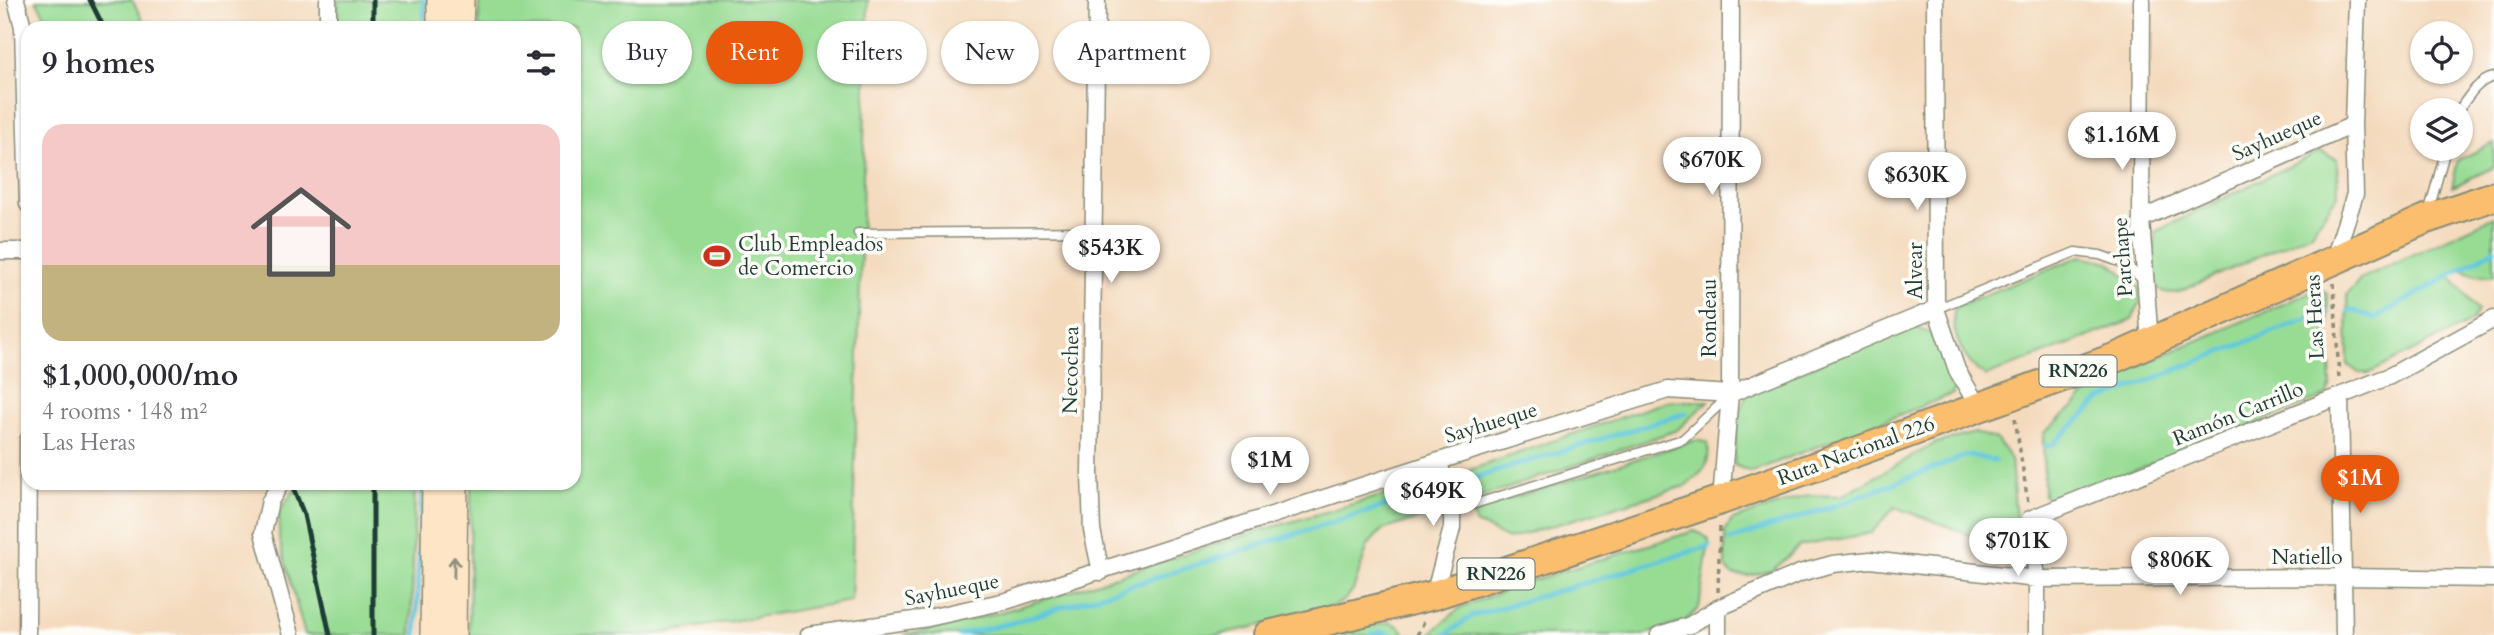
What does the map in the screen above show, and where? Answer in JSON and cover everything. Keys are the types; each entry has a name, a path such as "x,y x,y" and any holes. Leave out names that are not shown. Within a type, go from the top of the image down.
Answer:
{"highway":[{"name":"Ruta Nacional 226","path":"1268,635 1434,595 1721,500 2117,357 2426,219 2494,180"},
{"name":"Ruta Nacional 226","path":"2426,219 2494,196"}],"street":[{"path":"16,0 21,21"},
{"path":"328,0 328,21"},
{"path":"439,0 439,21"},
{"path":"461,21 462,0"},
{"name":"Necochea","path":"1097,0 1090,474 1092,530 1101,572"},
{"name":"Rondeau","path":"1721,500 1730,394 1731,0"},
{"name":"Alvear","path":"1935,0 1936,309 1957,370 1978,406"},
{"name":"Parchape","path":"2142,0 2141,219 2150,343"},
{"name":"Las Heras","path":"2333,262 2355,194 2353,125 2357,0"},
{"name":"Sayhueque","path":"2141,219 2353,125"},
{"path":"0,251 21,251"},
{"name":"Sayhueque","path":"809,635 928,618 1006,601 1668,390 1730,394 1936,309"},
{"name":"Ramón Carrillo","path":"2030,519 2390,376 2494,319"},
{"path":"2340,396 2344,635"},
{"path":"1434,595 1452,528 1452,511 1439,461"},
{"path":"27,635 28,490"},
{"path":"277,490 270,501 262,533 291,635"},
{"path":"432,635 434,490"},
{"path":"454,635 456,490"},
{"path":"2030,519 2037,579 2037,635"},
{"name":"Natiello","path":"1718,608 1800,573 1833,564 1870,560 2037,579 2494,579"},
{"path":"1660,635 1690,625 1718,608"},
{"path":"1718,608 1718,635"}],"lane":[{"path":"2468,98 2485,79 2494,77"},
{"path":"2426,219 2442,161"},
{"path":"858,233 1093,230"},
{"path":"1936,309 2075,252 2101,256 2125,264 2146,283"},
{"path":"1452,511 1683,439 1730,394"}],"path":[{"name":"Las Heras","path":"2333,262 2340,396"},
{"path":"2006,396 2015,418 2020,442 2030,519"},
{"path":"1718,608 1721,500"}],"green space":[{"path":"36,0 132,0 143,21 48,21"},
{"path":"338,0 427,0 426,21 338,21"},
{"name":"Club Empleados de Comercio","path":"479,0 868,0 867,21 817,21 817,84 866,84 851,601 650,635 469,635 471,490 581,490 581,21 479,21"},
{"path":"2494,143 2494,167 2452,187 2458,161 2473,161 2473,153"},
{"path":"2320,151 2337,159 2338,195 2311,233 2177,293 2164,292 2154,286 2155,232"},
{"path":"2494,217 2494,276 2476,275 2461,269 2449,275 2478,310 2472,321 2370,373 2359,373 2348,365 2347,295 2360,279"},
{"path":"2081,256 2109,262 2139,287 2140,302 2132,320 1986,376 1978,371 1965,355 1956,336 1955,307"},
{"path":"2320,288 2327,294 2331,385 2326,396 2054,502 2044,496 2043,434 2101,382"},
{"path":"1910,325 1930,332 1955,382 1953,394 1751,472 1734,465 1737,421 1747,394"},
{"path":"1668,401 1708,401 1677,430 1459,505 1449,477"},
{"path":"1975,433 1996,439 2011,459 2017,532 2009,543 1990,548 1961,531 1895,507 1871,533 1800,546 1773,570 1750,576 1733,575 1725,567 1725,531 1732,520 1809,495 1841,496 1936,443"},
{"path":"1696,440 1708,443 1707,463 1701,473 1685,486 1508,539 1475,523 1472,511"},
{"path":"1431,485 1438,499 1434,509 1421,518 1382,530 1368,545 1353,591 1342,602 1324,611 1217,635 903,635 1016,608 1253,533 1415,486"},
{"path":"295,490 415,490 411,635 305,635 279,539 279,511"},
{"path":"1694,531 1709,540 1699,608 1684,622 1643,635 1429,635 1461,607 1531,581"},
{"path":"1390,622 1400,627 1406,635 1330,635"}],"waterway":[{"path":"424,0 424,21"},
{"path":"2348,311 2375,318 2494,250"},
{"path":"2046,446 2052,445 2100,400 2318,314 2328,313"},
{"path":"1455,484 1686,413"},
{"path":"1730,540 1834,506 1968,455 1995,461"},
{"path":"416,635 422,490"},
{"path":"959,635 1011,623 1436,490"},
{"path":"1445,635 1472,616 1710,546"},
{"path":"1371,635 1382,632 1391,635"}],"railway":[{"path":"90,0 100,21"},
{"path":"373,0 373,21"},
{"path":"294,490 304,515 330,635"},
{"path":"373,490 373,635"}],"place":[{"name":"Club Empleados de Comercio","path":"717,256"}]}
